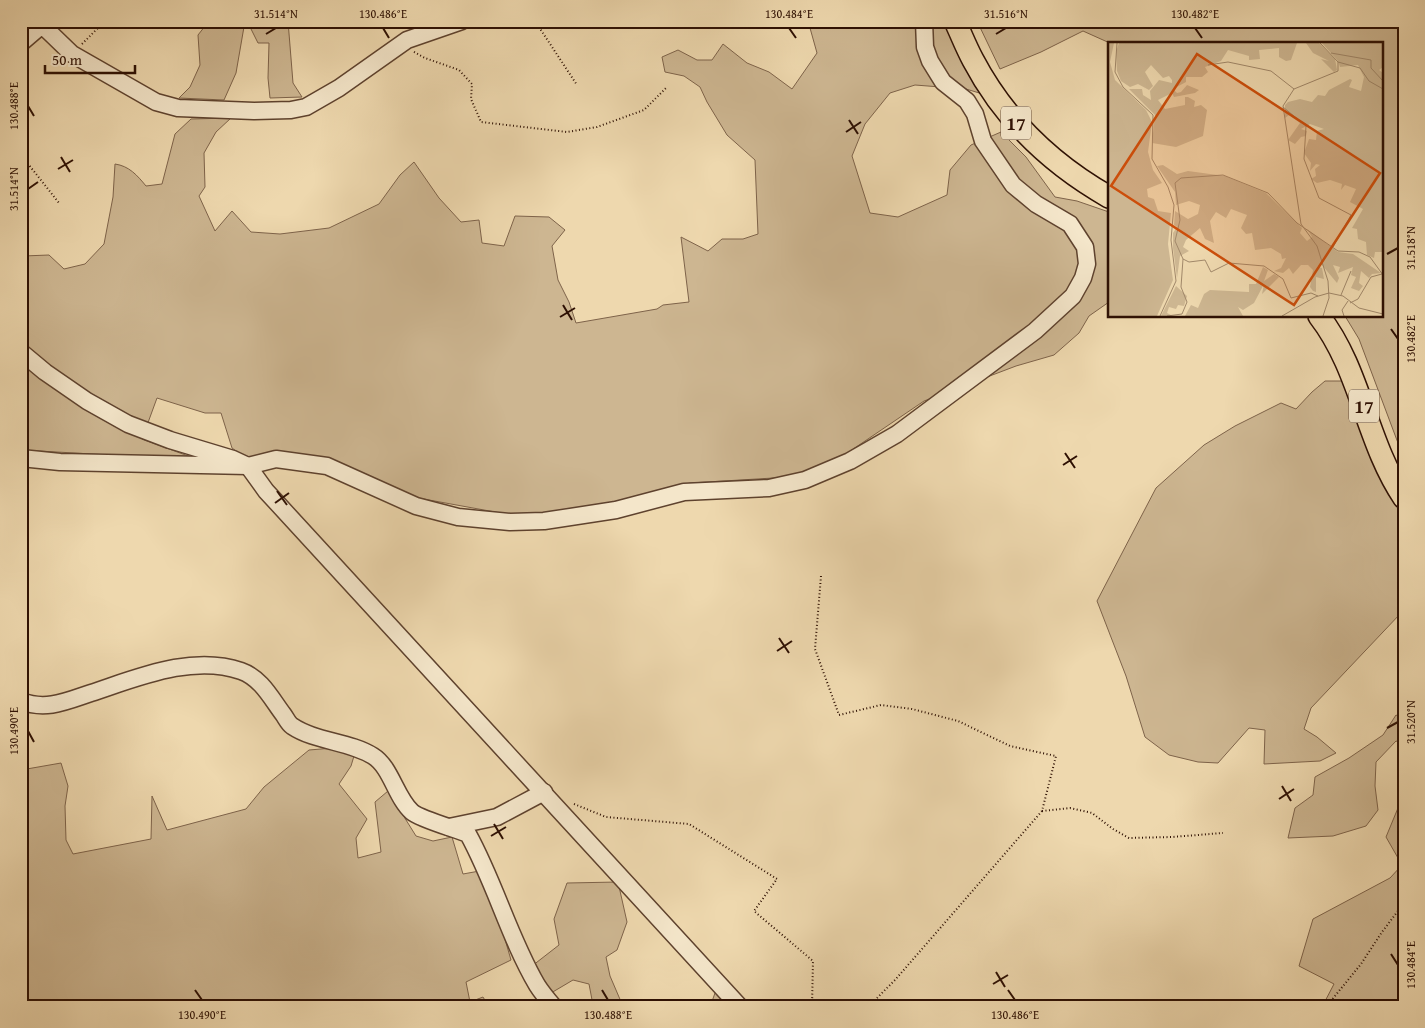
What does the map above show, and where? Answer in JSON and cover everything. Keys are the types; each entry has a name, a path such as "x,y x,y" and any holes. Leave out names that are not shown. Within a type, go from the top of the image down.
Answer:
{"main road":[{"name":"17","path":"956,21 973,60 1011,118 1045,153 1084,182 1108,196"},
{"name":"17","path":"1320,318 1345,358 1382,458 1404,498"}],"street":[{"path":"21,43 42,25 72,54 156,102 178,108 254,111 291,110 306,107 339,88 407,40 462,21"},
{"path":"21,458 60,462 248,466 276,459 327,466 416,506 458,517 510,522 544,521 616,510 684,492 768,488 805,480 850,461 897,434 1035,330 1073,296 1083,278 1087,264 1085,247 1070,224 1036,204 1013,185 983,141 975,114 966,101 943,82 930,61 925,47 924,21"},
{"path":"21,352 45,372 87,401 128,424 170,440 233,459 248,466 266,491 740,1007"},
{"path":"21,701 32,705 50,706 146,675 180,668 212,665 242,672 261,684 290,725 303,732 357,747 376,758 413,813 468,834 482,859 517,946 538,986 554,1007"},
{"path":"449,827 497,817 544,792"}],"path":[{"path":"72,54 105,21"},
{"path":"535,21 577,85"},
{"path":"401,44 426,58 459,70 472,84 471,99 481,122 567,132 597,127 644,110 667,86"},
{"path":"21,155 59,203"},
{"path":"821,576 815,649 839,715 880,705 912,709 958,721 1010,746 1056,756 1042,811 895,980 868,1007"},
{"path":"570,803 606,817 689,824 777,879 754,911 813,961 812,1007"},
{"path":"1042,811 1070,808 1092,813 1113,829 1129,838 1172,837 1223,832"},
{"path":"1326,1007 1361,964 1404,903"}],"shaded area":[{"path":"209,21 245,21 236,73 224,100 179,98 190,87 200,65 198,35"},
{"path":"247,21 288,21 293,83 302,97 270,98 268,78 269,43 258,43"},
{"path":"810,21 947,21 986,95 966,89 915,85 890,93 865,124 852,156 870,213 898,217 947,195 950,170 971,145 1001,132 1026,157 1055,197 1077,201 1108,212 1108,303 1089,316 1079,333 1054,355 1016,366 924,401 837,460 790,477 690,483 612,503 553,514 517,516 418,498 343,464 293,453 249,460 232,448 221,413 205,413 157,398 142,439 199,460 21,450 21,253 23,256 49,255 64,269 85,264 104,244 113,197 115,164 132,172 146,186 162,184 175,134 191,119 231,118 216,132 204,153 205,187 199,196 215,231 232,211 251,232 280,234 329,228 379,204 400,175 414,162 439,198 461,222 479,220 482,243 504,246 515,216 549,217 565,230 552,246 558,280 569,302 576,323 657,309 663,305 689,302 681,237 708,251 722,239 743,239 758,234 755,160 727,135 700,87 684,76 665,72 662,57 678,50 697,60 712,60 723,44 747,63 769,72 792,89 817,53"},
{"path":"977,21 1404,21 1404,459 1359,339 1346,318 1382,318 1382,42 1108,42 1083,31 1041,52 1000,69"},
{"path":"1325,381 1349,381 1375,464 1404,514 1404,614 1401,613 1311,708 1304,729 1336,753 1320,761 1264,764 1265,730 1249,728 1218,763 1198,762 1169,755 1145,737 1126,676 1097,601 1156,488 1204,445 1235,426 1281,403 1296,409"},
{"path":"1396,715 1404,719 1404,744 1396,741 1376,762 1375,786 1378,810 1366,826 1333,836 1288,838 1295,808 1313,795 1315,777 1349,758 1383,735"},
{"path":"357,746 351,766 339,784 367,819 356,838 358,858 381,852 375,802 388,791 416,836 433,841 452,837 463,874 485,870 511,960 466,982 470,1002 483,997 489,1007 21,1007 21,770 61,763 68,786 65,806 66,840 73,854 151,839 152,796 167,830 246,809 264,787 309,750"},
{"path":"1404,783 1404,1007 1322,1007 1334,984 1299,966 1313,919 1390,878 1402,865 1386,837 1398,808 1400,786"},
{"path":"618,882 627,922 617,950 606,957 610,976 622,1004 619,1007 590,1007 593,1005 589,984 573,980 546,996 532,966 559,945 554,919 567,883"},
{"path":"709,979 734,1007 710,1007 715,993"}]}
